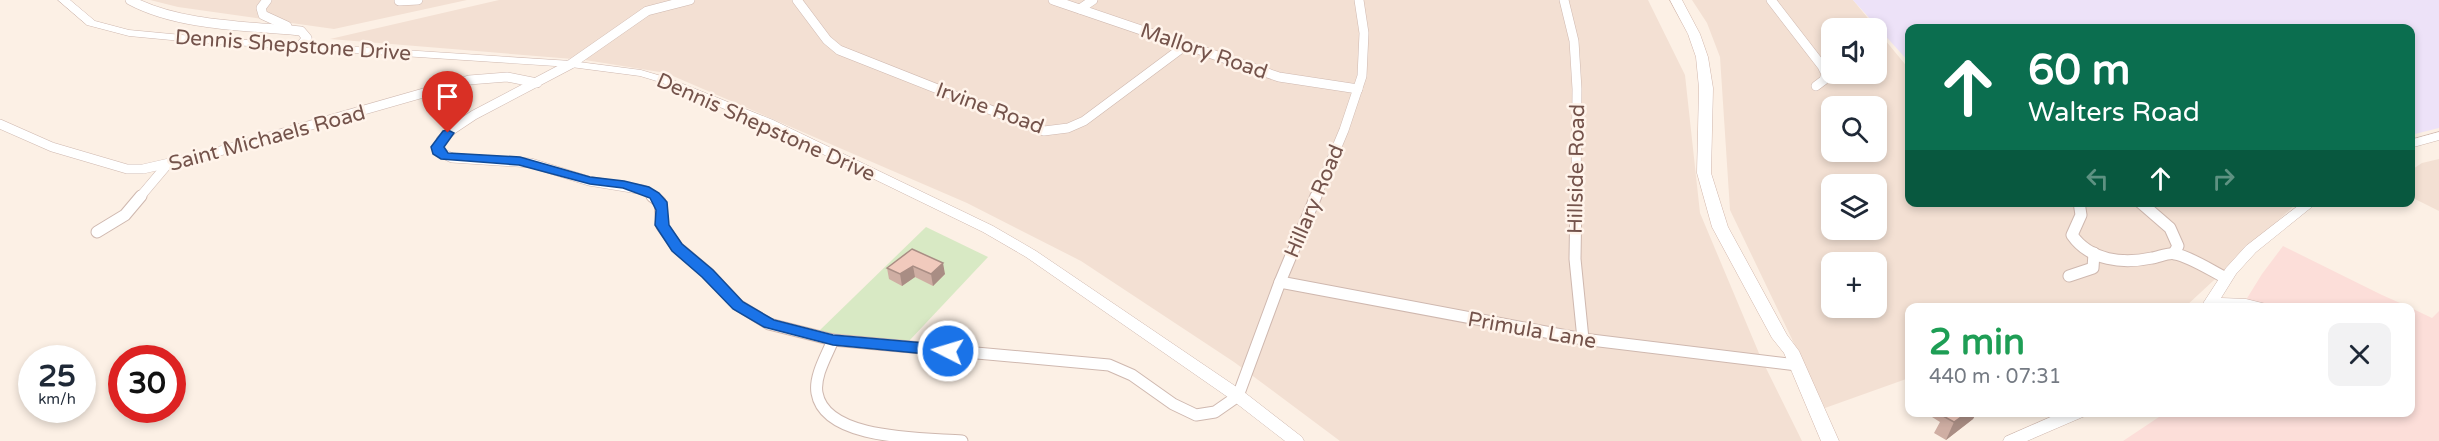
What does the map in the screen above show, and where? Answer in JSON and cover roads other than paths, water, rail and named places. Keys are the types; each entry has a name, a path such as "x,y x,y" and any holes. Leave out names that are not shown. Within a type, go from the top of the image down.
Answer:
{"main road":[{"path":"1676,0 1694,34 1702,57 1706,88 1704,173 1720,227 1780,338 1781,349 1792,365 1830,441"},
{"path":"1792,365 1820,441"}],"street":[{"name":"Dennis Shepstone Drive","path":"63,0 91,23 129,33 571,64 641,73 664,80 769,123 988,229 1031,254 1238,396 1296,441"},
{"path":"130,0 138,5 178,15 301,32"},
{"path":"277,0 265,2 261,8 263,15 301,32 307,38 300,46"},
{"path":"399,1 418,0"},
{"path":"642,0 647,11"},
{"path":"690,0 647,11 571,64 474,115 453,129 441,140 438,151 452,158 520,161 590,180 644,190 660,202 662,225 677,248 708,273 738,305 769,324 833,340 1109,365 1132,375 1173,404 1196,415 1215,412 1238,396"},
{"name":"Irvine Road","path":"797,0 827,40 839,50 1044,131 1068,128 1084,121 1186,45"},
{"name":"Mallory Road","path":"1053,0 1293,80 1358,89"},
{"path":"1080,9 1094,0"},
{"name":"Hillary Road","path":"1238,396 1280,282 1344,130 1362,76 1364,33 1359,0"},
{"name":"Hillside Road","path":"1563,0 1574,41 1577,89 1575,259 1583,339"},
{"path":"1772,0 1822,66 1826,75 1824,80 1816,86"},
{"name":"Saint Michaels Road","path":"0,124 52,147 127,169 167,165 469,80 507,77 537,83"},
{"path":"2415,143 2439,136"},
{"path":"97,232 124,215 167,165"},
{"path":"2082,207 2080,219 2073,235 2076,242 2094,253 2112,259 2144,261 2174,253 2226,278"},
{"path":"2146,207 2170,228 2178,246 2174,253"},
{"path":"2210,303 2226,278 2251,249 2306,207"},
{"path":"2069,276 2093,268 2094,253"},
{"name":"Primula Lane","path":"1280,282 1583,339 1792,365"},
{"path":"833,340 816,390 818,402 824,412 834,421 856,432 874,435 962,441"},
{"path":"2011,441 2067,417"}]}
